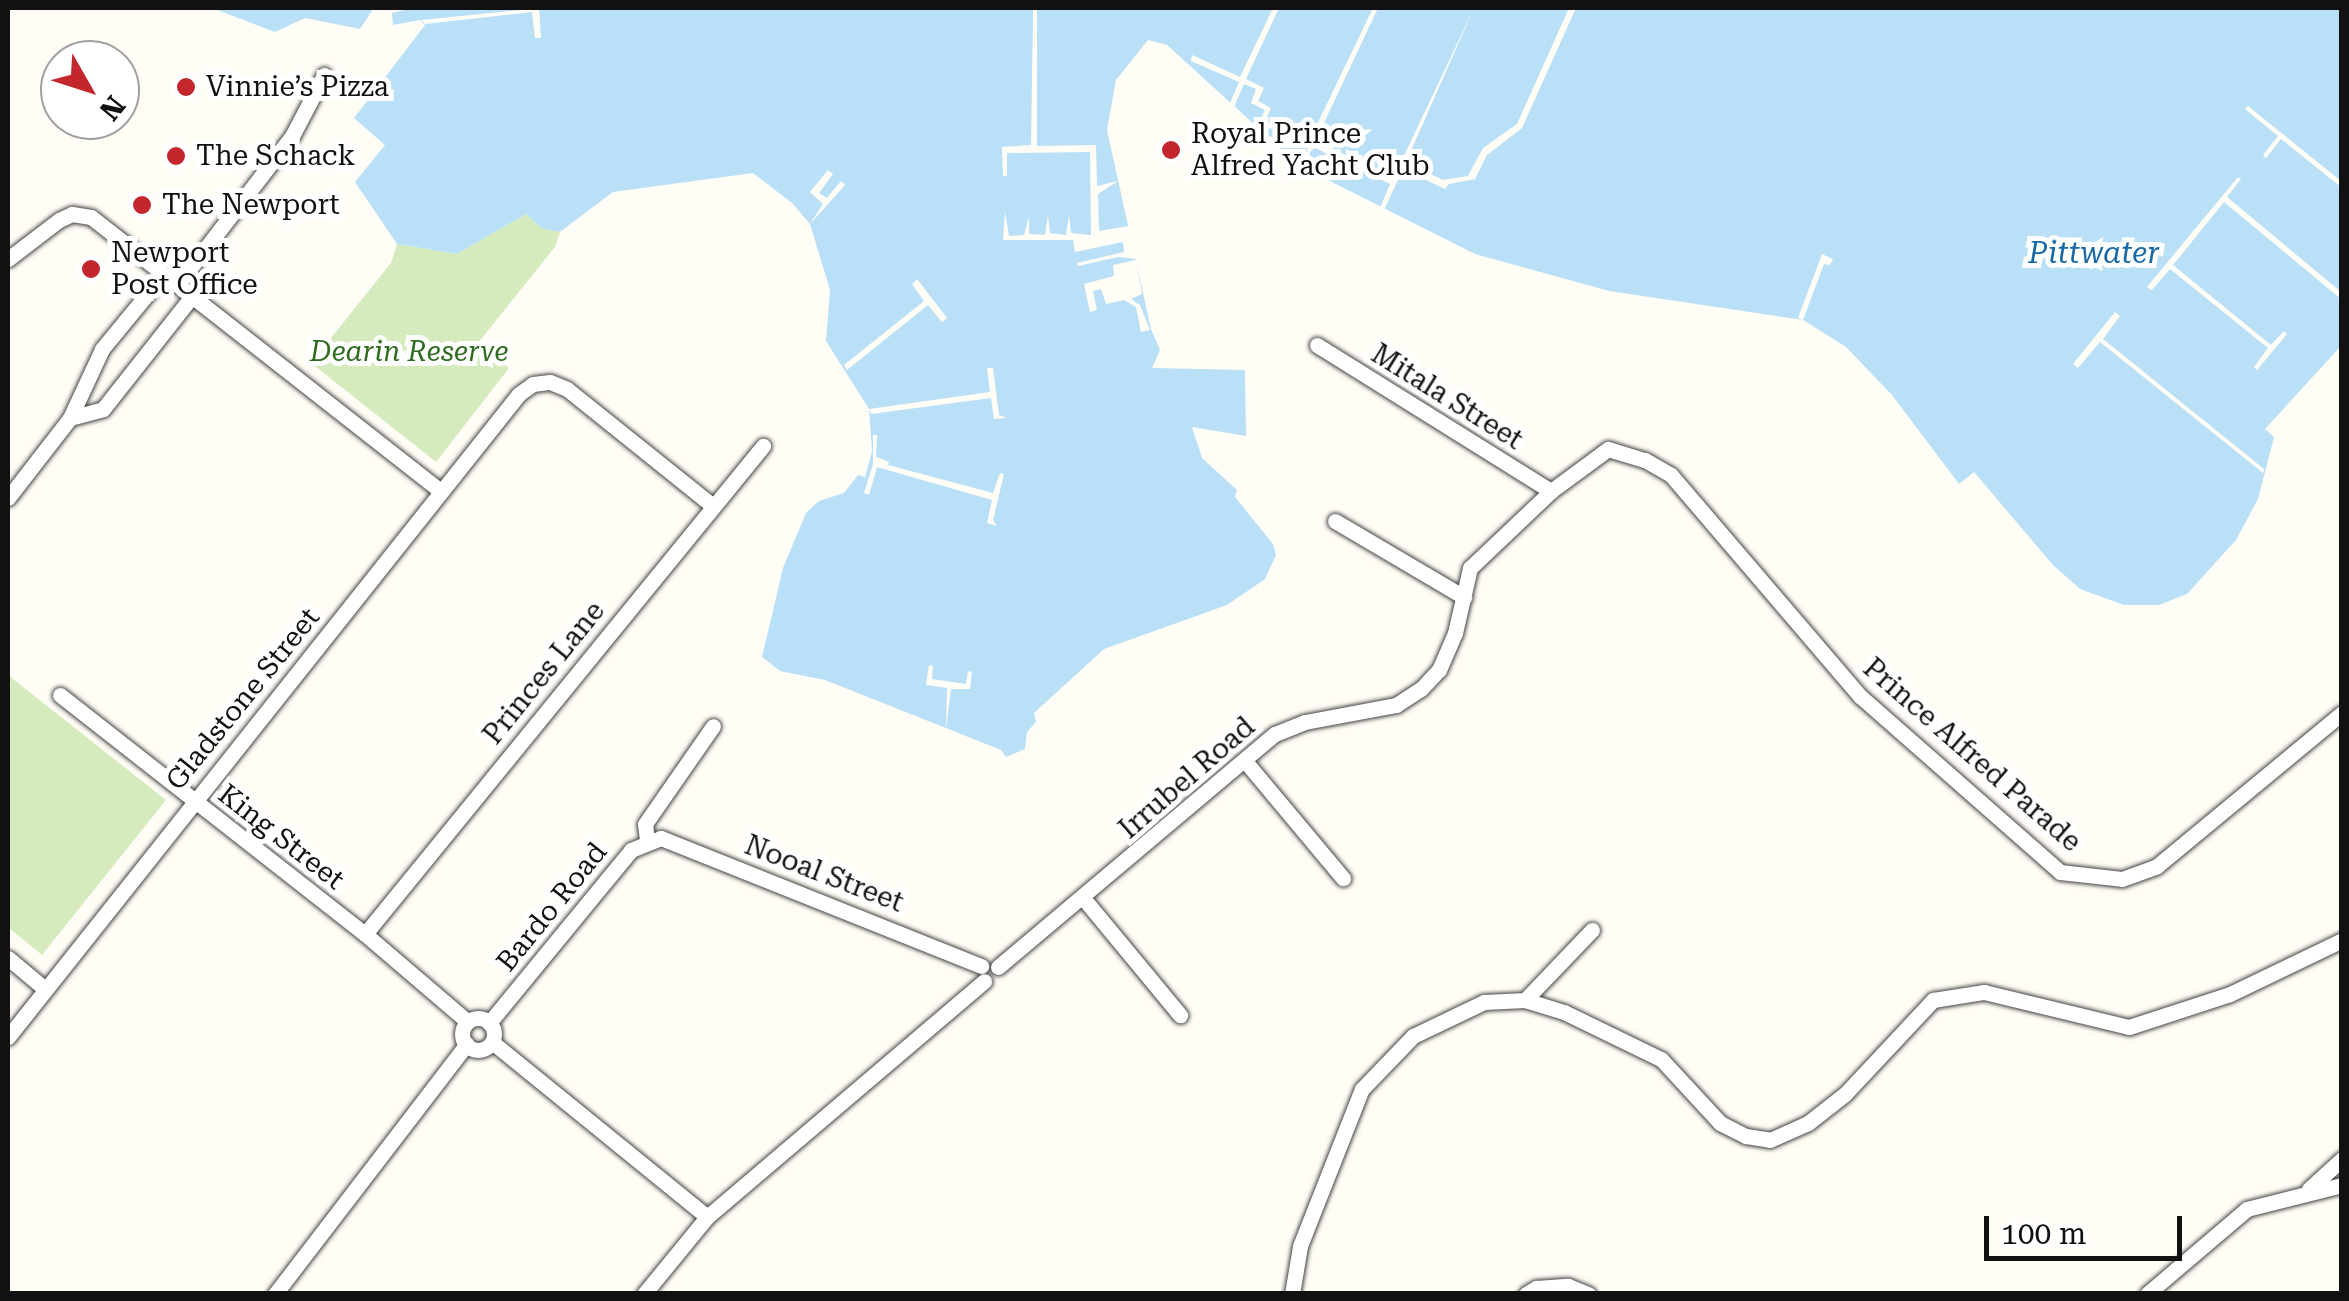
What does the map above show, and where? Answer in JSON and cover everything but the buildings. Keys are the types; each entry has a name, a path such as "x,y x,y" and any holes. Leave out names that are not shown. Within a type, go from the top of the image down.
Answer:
{"street":[{"path":"8,498 70,418 102,349 153,287 174,280 292,136 324,75"},
{"path":"8,259 72,214 91,217 441,491"},
{"path":"70,418 103,409 193,296"},
{"name":"Mitala Street","path":"1317,345 1551,492"},
{"name":"Gladstone Street","path":"8,1037 519,394 534,384 550,382 566,389 712,505"},
{"name":"Princes Lane","path":"365,934 763,446"},
{"name":"Irrubel Road","path":"644,1294 707,1217 988,971 1084,898 1276,734 1306,722 1396,705 1420,689 1439,670 1470,568 1551,492 1608,449"},
{"name":"Prince Alfred Parade","path":"1608,449 1645,460 1671,475 1860,696 2060,872 2122,879 2158,866 2342,712"},
{"path":"1335,521 1464,597"},
{"name":"King Street","path":"60,695 365,934 468,1022"},
{"name":"Bardo Road","path":"490,1022 631,850 647,840 644,824 713,726"},
{"path":"1245,762 1343,878"},
{"name":"Nooal Street","path":"647,840 661,838 677,844 988,971"},
{"path":"1084,898 1180,1014"},
{"path":"1525,1000 1592,930"},
{"path":"1292,1294 1300,1246 1362,1089 1413,1036 1484,1002 1525,1000 1564,1012 1662,1059 1720,1123 1746,1136 1770,1140 1808,1123 1846,1094 1933,1000 1984,992 2129,1026 2230,994 2272,969 2342,940"},
{"path":"8,958 45,988"},
{"path":"476,1018 490,1022 494,1031 492,1042 478,1050 467,1044 463,1036 468,1022 476,1018"},
{"path":"492,1042 707,1217"},
{"path":"274,1294 467,1044"},
{"path":"2309,1190 2342,1158"},
{"path":"2147,1294 2248,1209 2342,1184"},
{"path":"1526,1294 1536,1288 1568,1286 1588,1294"}],"green space":[{"name":"Dearin Reserve","path":"526,214 541,228 560,232 555,247 478,343 509,368 436,462 311,363 391,263 397,244 457,254"},
{"path":"8,675 166,800 42,955 8,927"}],"water":[{"path":"212,8 373,9 360,29 305,18 275,32"},
{"name":"Pittwater","path":"414,8 2341,8 2341,346 2265,429 2274,437 2258,499 2236,540 2187,594 2159,605 2124,605 2080,589 2053,565 1974,472 1959,484 1892,395 1846,347 1803,320 1609,291 1475,254 1300,166 1167,45 1148,40 1116,80 1107,130 1151,329 1160,350 1152,368 1245,370 1246,436 1192,427 1202,458 1237,490 1235,497 1273,544 1276,555 1265,579 1227,605 1104,649 1034,713 1036,722 1027,732 1025,749 1006,757 1001,750 825,680 780,671 762,657 783,568 806,513 819,501 844,493 858,475 865,477 872,451 869,409 826,341 830,290 810,224 792,203 753,173 613,192 560,232 541,228 526,214 457,254 397,244 355,182 385,145 354,118 425,25 420,20 393,25 392,13"}],"pier":[{"path":"539,8 541,38 535,38 532,12 425,24 421,20"},
{"path":"1033,8 1037,8 1037,146 1096,145 1097,186 1118,181 1098,194 1099,231 1129,226 1137,259 1118,257 1078,266 1077,263 1124,252 1123,242 1075,252 1073,240 1003,240 1005,212 1009,236 1024,235 1029,217 1029,234 1045,235 1048,215 1050,233 1066,235 1069,215 1071,233 1091,235 1090,152 1007,153 1007,176 1003,176 1002,147 1031,145"},
{"path":"1273,8 1279,8 1246,79 1264,88 1258,101 1271,108 1265,121 1309,141 1373,8 1378,8 1316,140 1393,179 1474,8 1406,162 1443,180 1468,176 1483,148 1517,124 1569,8 1576,8 1522,128 1487,155 1475,179 1449,184 1445,189 1403,169 1384,210 1380,208 1390,184 1313,147 1303,167 1300,166 1309,146 1259,123 1265,110 1251,103 1256,89 1244,84 1234,107 1230,103 1239,82 1191,61 1192,55 1240,77"},
{"path":"2248,106 2341,181 2341,187 2281,139 2266,158 2263,155 2278,136 2245,109"},
{"path":"828,170 833,174 819,193 827,198 841,181 845,185 810,224 823,204 810,192"},
{"path":"2238,177 2241,179 2227,197 2341,292 2341,299 2224,202 2173,265 2271,345 2284,331 2287,334 2257,370 2254,367 2268,348 2170,269 2152,290 2147,287"},
{"path":"1822,254 1833,259 1830,265 1824,264 1803,320 1798,318"},
{"path":"1136,260 1142,294 1131,299 1140,305 1150,330 1141,332 1136,307 1124,300 1106,304 1101,289 1093,291 1097,310 1090,312 1084,284 1114,276 1113,265"},
{"path":"917,279 947,318 942,322 928,305 847,370 844,365 924,301 912,284"},
{"path":"2115,312 2120,316 2103,339 2264,469 2263,473 2100,342 2078,368 2073,364"},
{"path":"987,368 993,368 999,415 1007,418 994,419 991,398 871,414 869,409 990,392"},
{"path":"873,435 877,435 876,457 889,462 888,465 993,493 1000,473 1004,474 993,520 997,526 987,523 992,500 877,467 869,495 864,493 873,464"},
{"path":"929,665 933,666 932,679 966,684 968,671 972,672 970,689 951,689 946,729 947,688 926,685"}],"place":[{"name":"Vinnie’s Pizza","path":"186,87"},
{"name":"Royal Prince Alfred Yacht Club","path":"1171,150"},
{"name":"The Schack","path":"176,156"},
{"name":"The Newport","path":"142,205"},
{"name":"Newport Post Office","path":"91,269"}]}
